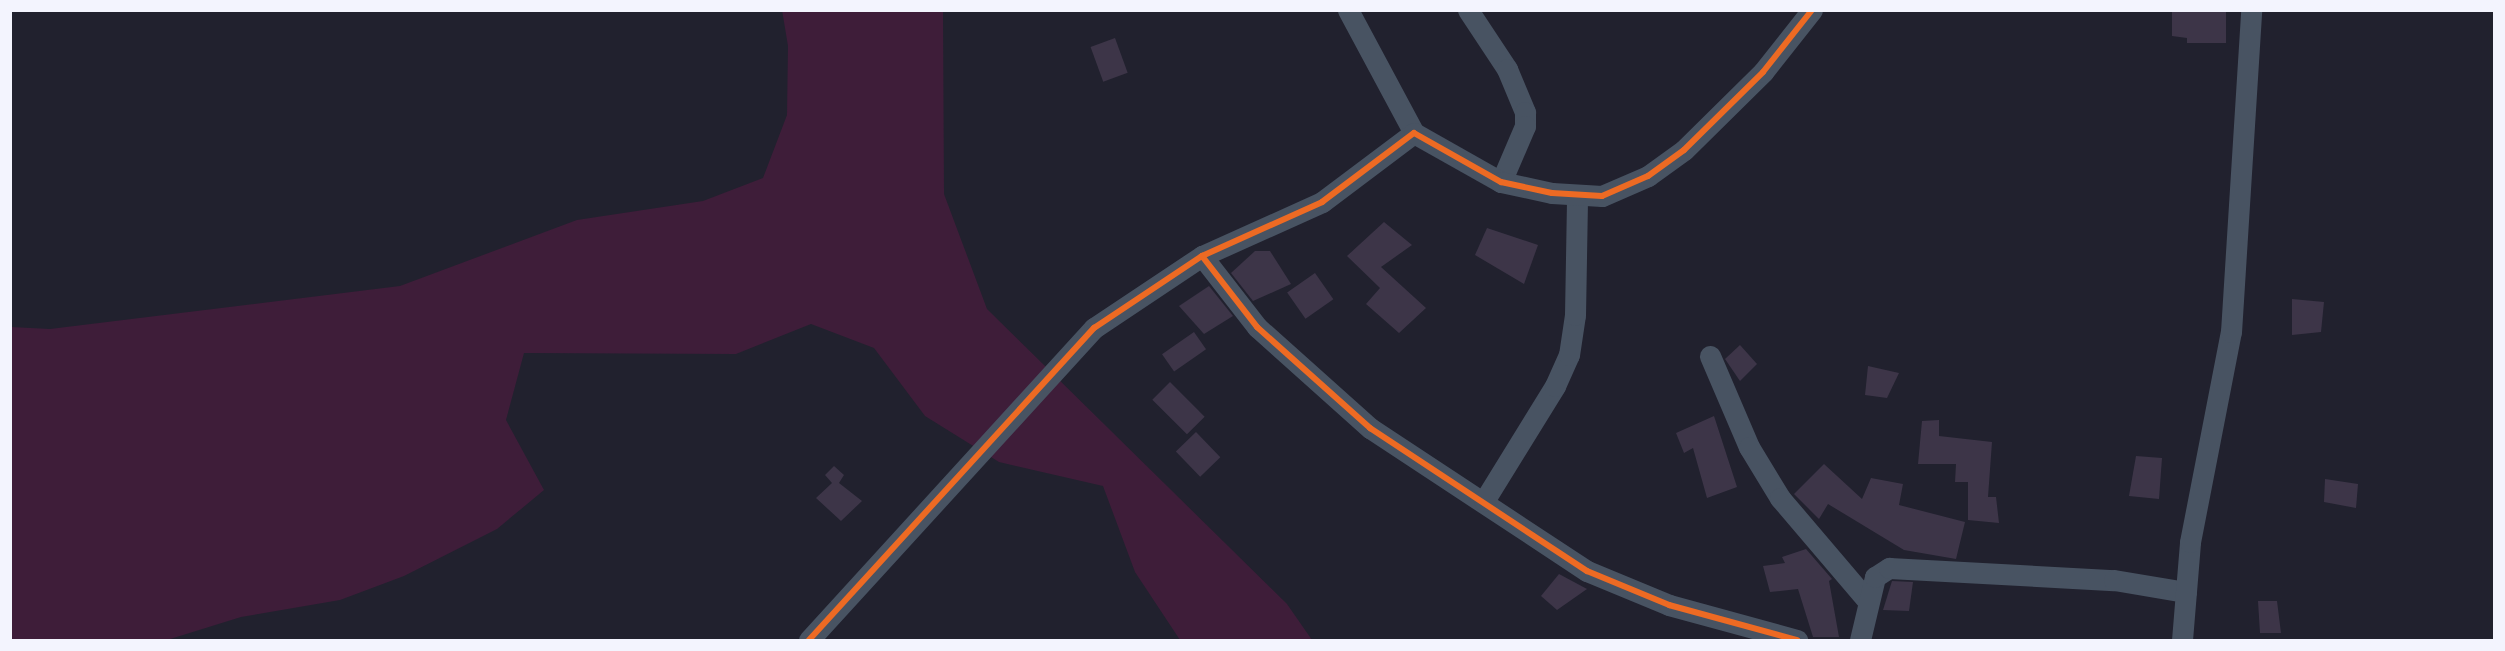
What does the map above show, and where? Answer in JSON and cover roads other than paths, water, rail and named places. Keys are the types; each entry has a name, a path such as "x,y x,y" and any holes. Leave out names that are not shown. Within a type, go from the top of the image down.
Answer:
{"street":[{"path":"1348,10 1414,133 1502,182 1577,195 1602,196 1648,176 1684,150 1763,72 1812,10"},
{"path":"1468,10 1507,69 1525,112 1525,126 1502,182"},
{"path":"2182,640 2190,542 2231,332 2251,10"},
{"path":"809,640 1094,328 1202,256 1322,202 1414,133"},
{"path":"1484,501 1555,386 1569,355 1575,315 1577,195"},
{"path":"1202,256 1257,327 1370,428 1587,571 1669,605 1797,640"},
{"path":"1710,356 1749,447 1780,498 1866,599"},
{"path":"1860,640 1866,599 1875,577 1889,567 2114,580 2186,591"}]}
